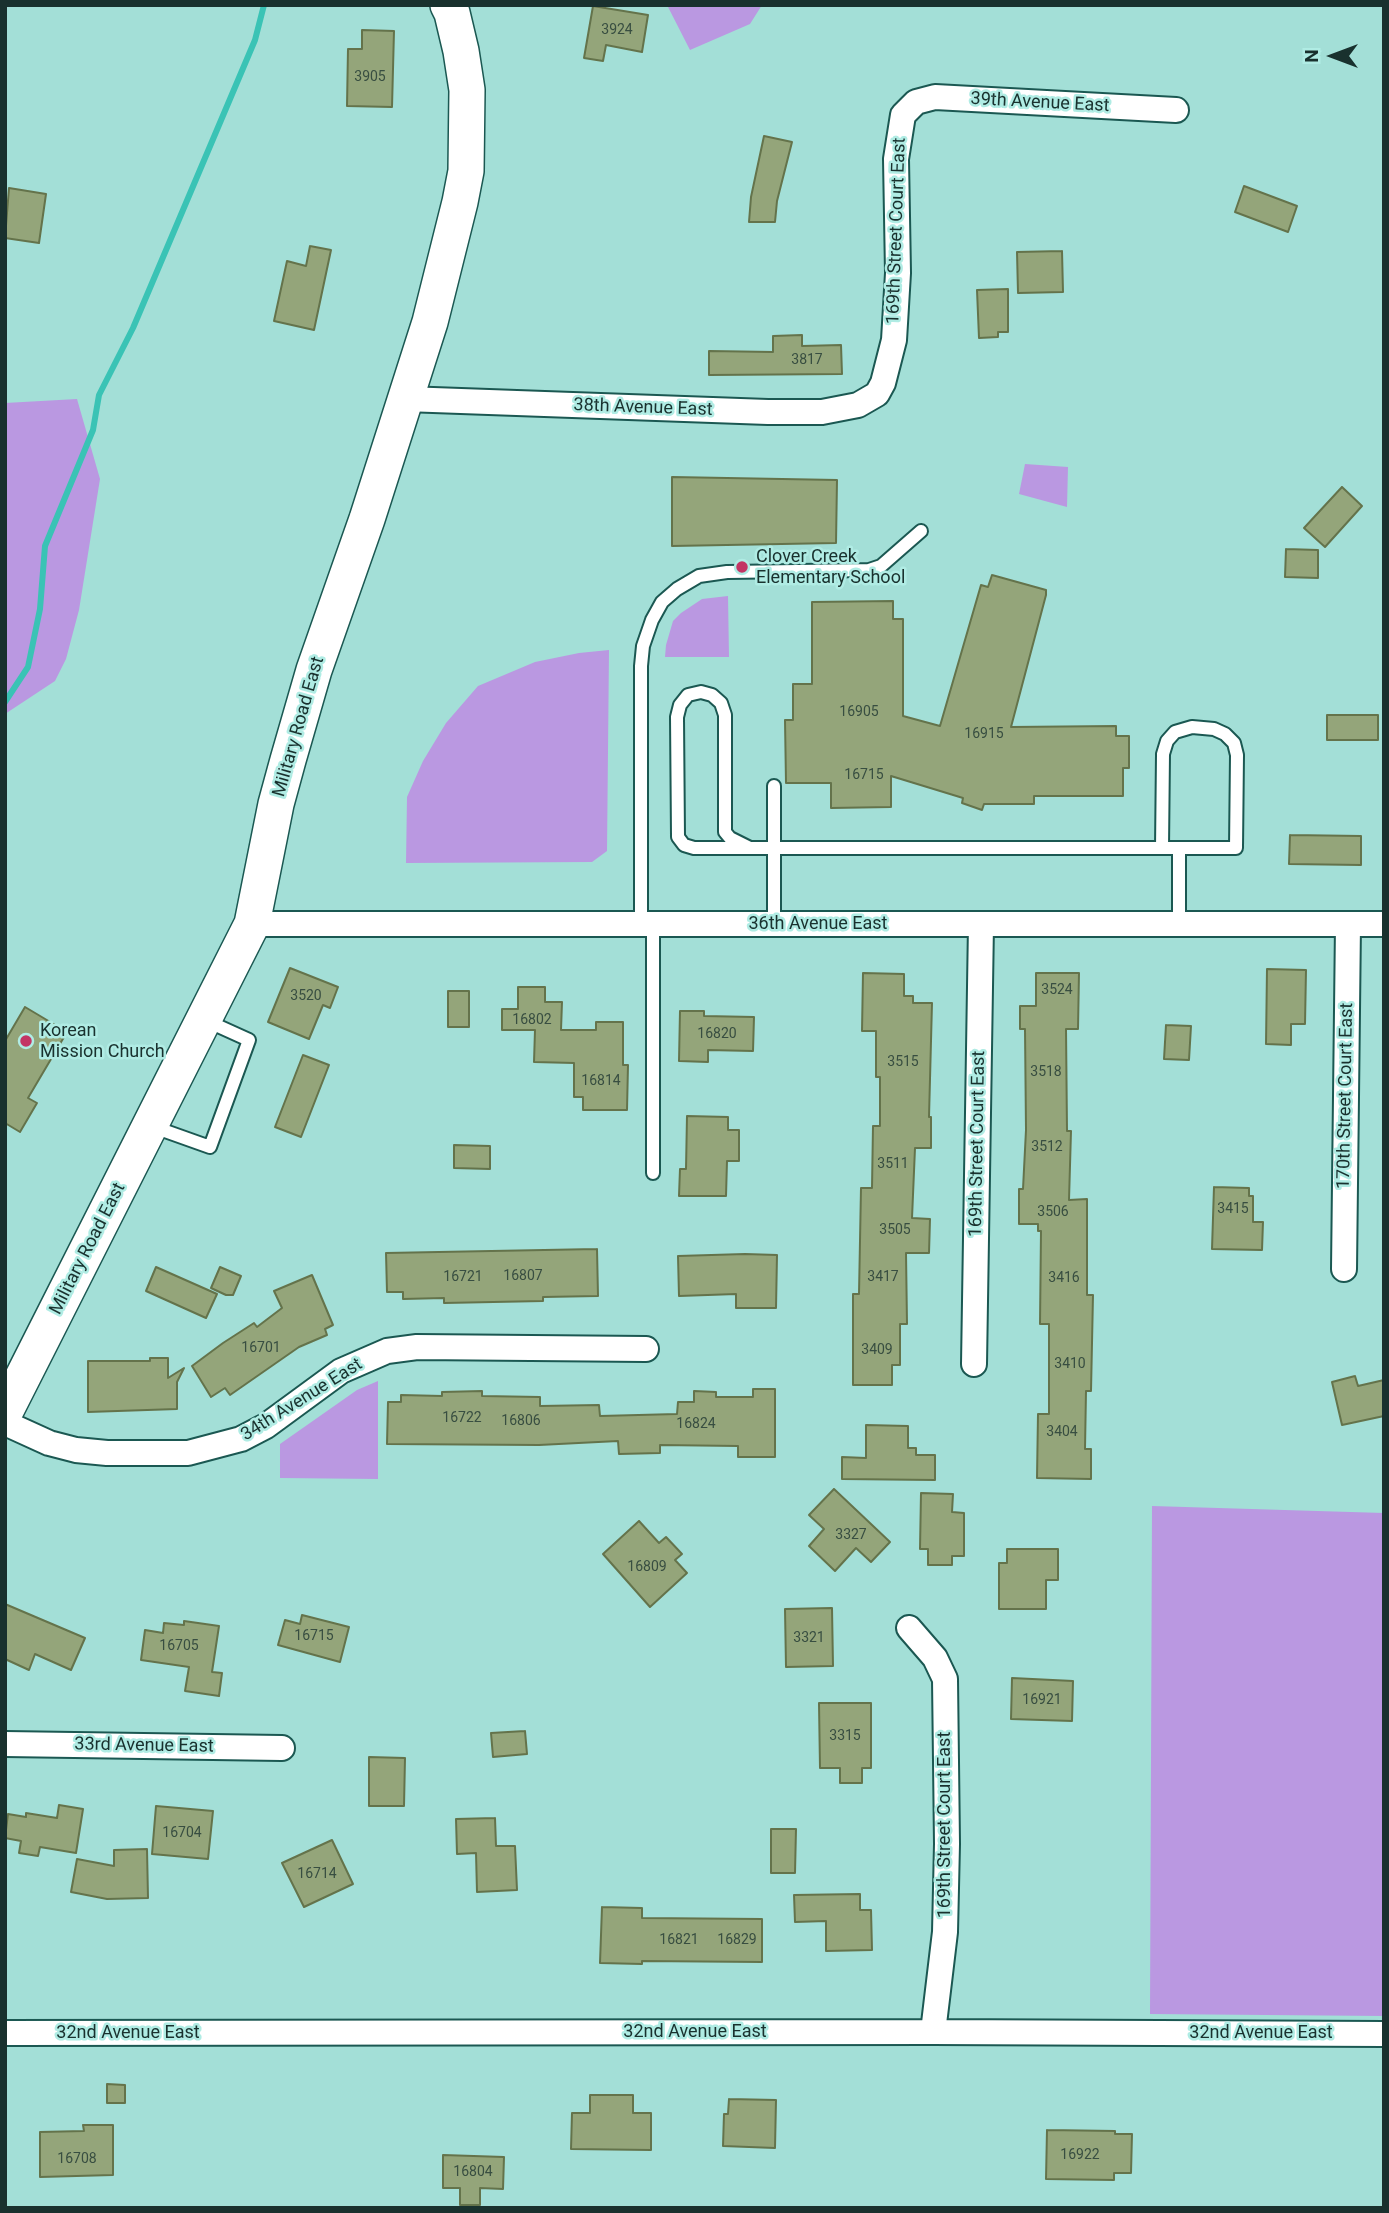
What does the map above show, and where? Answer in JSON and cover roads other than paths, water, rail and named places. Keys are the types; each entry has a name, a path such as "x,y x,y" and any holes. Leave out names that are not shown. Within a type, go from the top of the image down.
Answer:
{"street":[{"name":"Military Road East","path":"5,1412 252,924 276,804 299,721 446,266 466,171 467,90 461,51 448,5"},
{"name":"39th Avenue East","path":"908,110 916,102 935,97 1176,110"},
{"name":"169th Street Court East","path":"877,394 888,369 894,340 898,274 896,159 903,115 908,110"},
{"name":"38th Avenue East","path":"405,399 754,412 822,412 858,405 877,394"},
{"name":"36th Avenue East","path":"252,924 1384,924"},
{"name":"169th Street Court East","path":"974,1364 981,924"},
{"name":"170th Street Court East","path":"1344,1269 1349,924"},
{"name":"34th Avenue East","path":"5,1423 49,1443 76,1450 107,1453 188,1453 241,1439 266,1426 341,1371 387,1351 417,1348 646,1349"},
{"name":"169th Street Court East","path":"909,1629 935,1658 945,1679 945,1932 933,2032"},
{"name":"33rd Avenue East","path":"5,1744 282,1748"},
{"name":"32nd Avenue East","path":"5,2033 1384,2034"}],"lane":[{"path":"653,1173 641,666 643,646 652,620 662,602 699,576 727,572 869,570 881,566 921,531"},
{"path":"750,848 730,838 725,832 725,715 721,703 712,695 701,692 688,695 680,705 677,717 678,837 684,845 694,848 750,848 774,848 1162,848 1179,848 1236,848 1237,755 1234,743 1225,734 1214,729 1192,727 1175,732 1167,741 1163,754 1162,848"},
{"path":"774,786 774,924"},
{"path":"1179,848 1179,924"},
{"path":"150,1126 210,1147 249,1040 204,1020"}],"waterway":[{"path":"5,702 28,667 40,609 45,546 93,430 99,395 133,328 255,40 264,5"}],"place":[{"name":"Clover Creek Elementary School","path":"742,567"},
{"name":"Korean Mission Church","path":"26,1041"}]}
